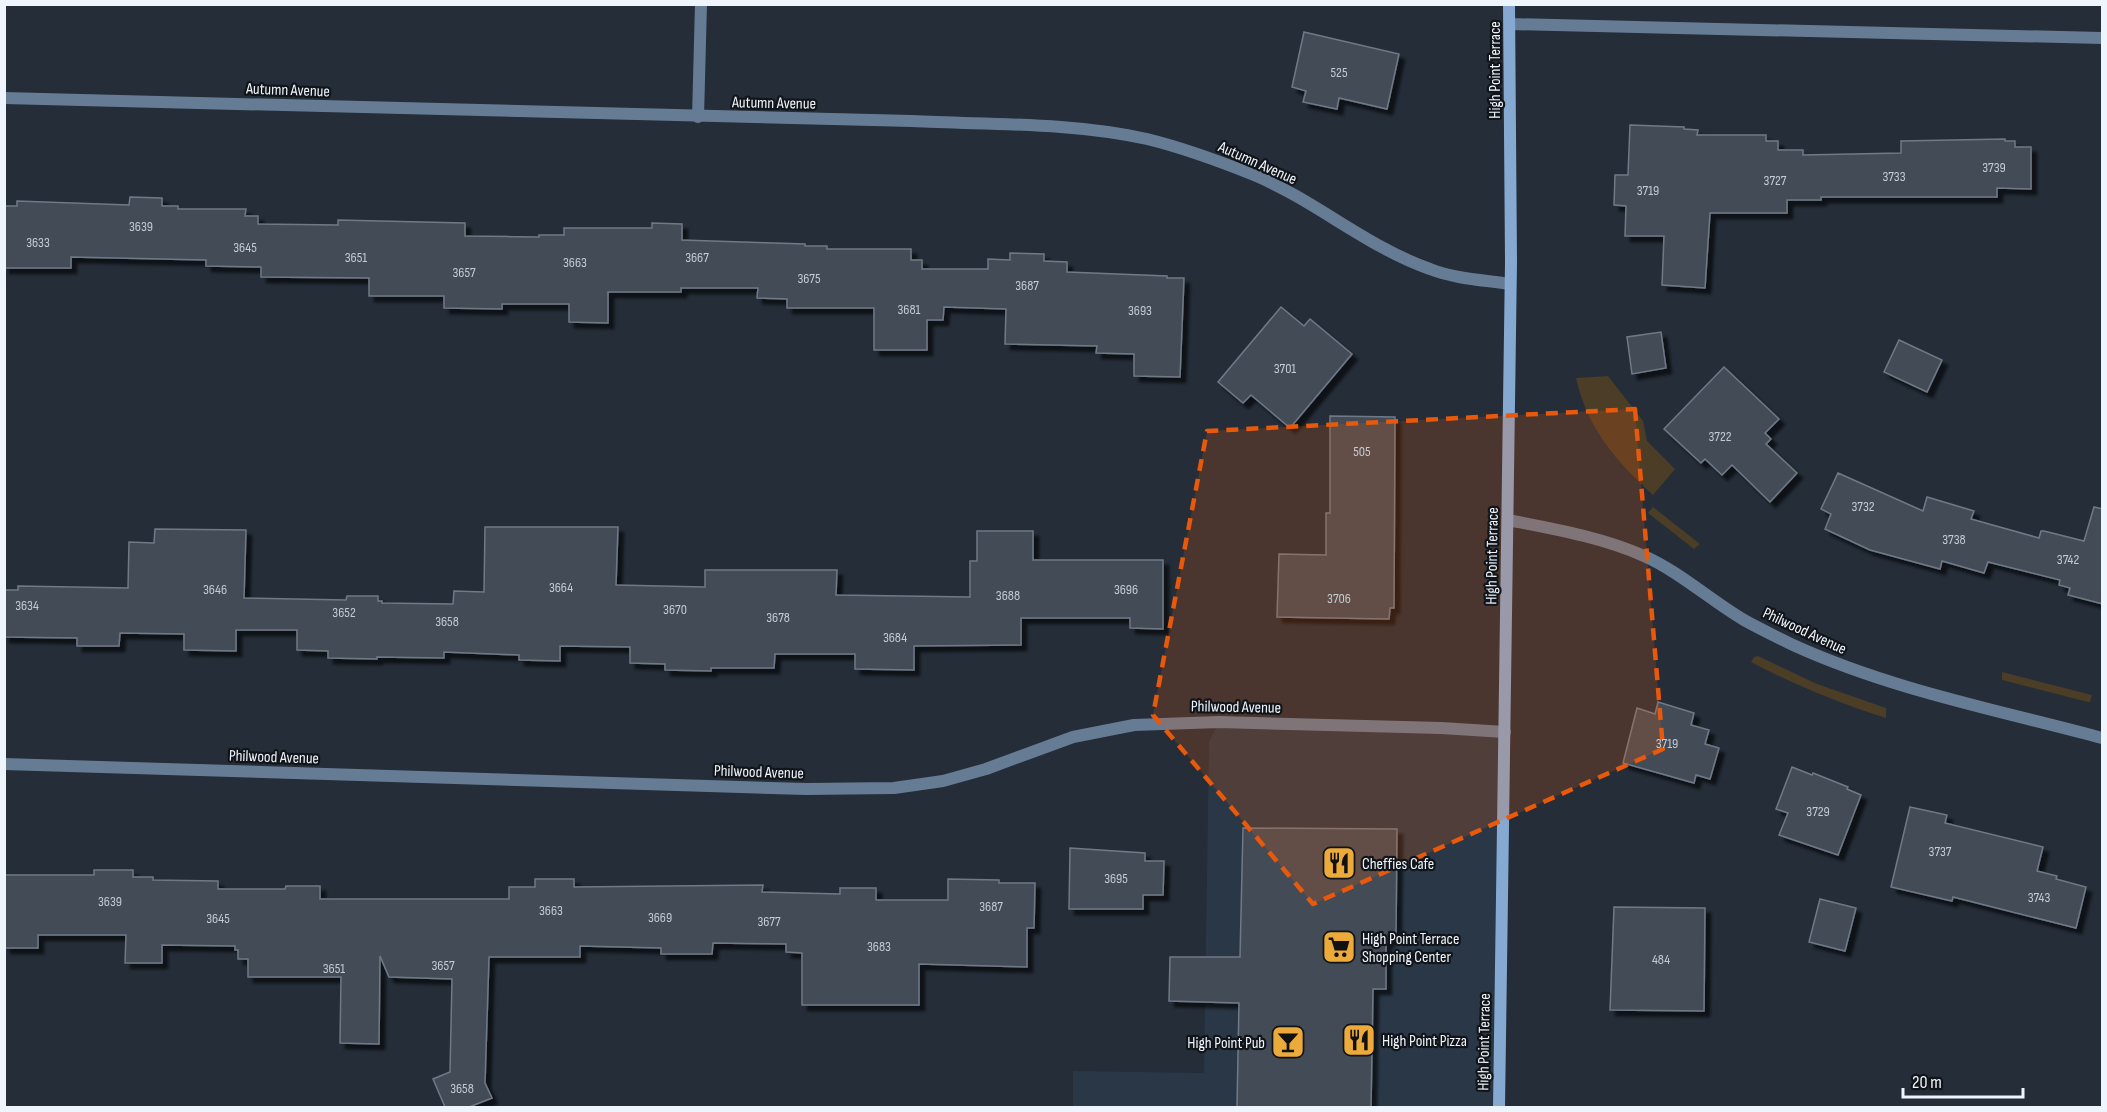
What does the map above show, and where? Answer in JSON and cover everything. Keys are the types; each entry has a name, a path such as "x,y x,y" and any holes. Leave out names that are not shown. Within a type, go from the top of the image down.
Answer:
{"street":[{"path":"698,117 701,4"},
{"name":"High Point Terrace","path":"1499,1107 1508,520 1509,4"},
{"path":"1510,24 2103,38"},
{"name":"Autumn Avenue","path":"4,98 1026,125 1098,131 1185,149 1257,176 1334,217 1387,250 1428,269 1443,274 1510,284"},
{"name":"Philwood Avenue","path":"1508,520 1583,535 1645,556 1744,620 1852,670 1905,688 2103,738"},
{"name":"Philwood Avenue","path":"4,764 783,788 894,788 943,781 986,769 1073,737 1134,725 1219,722 1505,732"}],"highlighted area":[{"path":"1635,409 1663,749 1313,904 1153,715 1207,431"}],"shaded area":[{"path":"1608,376 1643,421 1647,441 1675,469 1653,495 1615,456 1587,413 1576,378"},
{"path":"1653,507 1700,544 1694,549 1648,513"},
{"path":"1758,656 1817,684 1886,708 1886,718 1817,693 1751,662 1754,657"},
{"path":"2002,672 2092,695 2090,702 2002,680"},
{"path":"1219,722 1505,732 1499,1107 1073,1108 1073,1071 1204,1073 1209,742"}],"building":[{"path":"1304,32 1399,54 1387,109 1339,98 1337,109 1303,102 1306,91 1292,87"},
{"path":"1630,125 1684,127 1684,129 1698,130 1697,135 1766,135 1766,141 1778,141 1778,150 1803,150 1803,155 1901,153 1901,141 2005,139 2005,141 2015,141 2015,147 2031,147 2031,189 1997,188 1997,197 1821,197 1821,200 1787,200 1787,213 1710,213 1705,288 1662,285 1664,236 1625,236 1626,206 1614,205 1615,175 1628,175"},
{"path":"130,197 162,198 162,206 178,206 178,209 246,209 245,216 258,216 258,224 338,225 338,220 465,223 465,236 539,237 539,235 564,235 564,228 652,228 652,223 682,224 682,240 805,244 805,246 827,246 827,249 911,249 911,260 922,260 922,269 988,269 988,259 1010,260 1010,253 1044,254 1044,261 1067,262 1067,272 1184,278 1180,377 1134,376 1134,354 1096,353 1097,346 1005,344 1006,309 944,307 943,320 927,320 927,350 874,350 874,308 787,308 787,299 757,298 758,288 681,288 681,292 608,292 608,323 569,322 569,304 502,304 502,309 444,308 444,296 369,296 369,278 261,277 261,267 206,266 206,260 71,257 71,268 4,268 4,206 17,206 17,201 129,205"},
{"path":"1281,307 1304,326 1310,319 1352,354 1290,428 1251,395 1243,403 1218,382"},
{"path":"1661,332 1666,368 1632,374 1627,337"},
{"path":"1899,340 1942,360 1927,392 1884,372"},
{"path":"1724,367 1779,419 1765,433 1771,439 1766,444 1797,473 1770,502 1732,465 1722,475 1705,459 1701,463 1664,429"},
{"path":"1330,416 1395,417 1394,608 1390,608 1389,619 1277,617 1279,554 1326,555 1326,513 1330,513"},
{"path":"1838,473 1923,511 1927,497 1974,511 1971,519 2039,538 2041,531 2044,531 2084,541 2094,507 2103,509 2103,604 2068,595 2070,588 2059,585 2060,580 1988,562 1984,573 1942,561 1940,569 1870,550 1825,529 1831,514 1821,509"},
{"path":"485,527 618,527 616,585 705,587 705,570 837,570 836,595 970,597 970,561 977,561 977,531 1033,531 1033,560 1163,560 1163,629 1130,628 1130,618 1021,618 1021,645 914,646 914,670 855,669 855,654 775,654 774,668 711,668 711,671 665,670 665,664 630,663 630,647 560,646 560,661 519,660 519,655 444,652 444,658 328,658 328,651 297,650 297,630 236,630 236,651 184,650 184,634 120,633 119,646 77,646 77,638 4,637 4,590 18,590 18,586 128,588 129,542 154,543 155,529 246,530 244,598 346,600 347,596 378,596 378,601 382,603 453,604 454,591 484,592"},
{"path":"1658,702 1694,713 1691,725 1709,730 1705,744 1719,748 1710,779 1696,775 1694,783 1623,763 1637,708 1655,714"},
{"path":"1792,767 1848,787 1847,789 1861,795 1838,855 1779,835 1788,813 1776,809"},
{"path":"1910,807 1947,815 1945,823 2043,847 2037,871 2086,887 2076,928 1953,897 1952,901 1891,887"},
{"path":"1243,828 1397,829 1396,935 1386,943 1386,989 1373,989 1371,1107 1237,1107 1239,1003 1169,1001 1170,957 1240,957"},
{"path":"1070,848 1145,853 1145,861 1164,861 1163,895 1143,895 1143,909 1069,909"},
{"path":"94,870 133,870 133,877 153,877 153,880 218,881 218,889 285,889 286,886 320,886 320,899 509,899 509,887 535,887 535,879 574,879 574,887 763,885 762,892 840,894 840,888 876,888 876,900 948,900 948,879 999,880 999,883 1035,883 1034,928 1027,928 1027,967 919,964 919,1005 802,1005 802,953 786,952 786,944 713,943 712,954 661,954 661,948 580,946 580,957 489,957 485,1083 492,1098 469,1107 445,1107 433,1079 450,1072 452,979 389,977 380,956 379,1044 340,1043 341,977 248,977 248,959 238,959 238,950 235,950 235,946 162,945 162,963 125,963 126,935 38,935 38,948 5,948 4,875 94,875"},
{"path":"1820,899 1856,908 1845,951 1809,942"},
{"path":"1614,907 1705,908 1704,1011 1610,1010"}],"place":[{"name":"Cheffies Cafe","path":"1339,863"},
{"name":"High Point Terrace Shopping Center","path":"1339,947"},
{"name":"High Point Pizza","path":"1359,1040"},
{"name":"High Point Pub","path":"1288,1042"}]}
